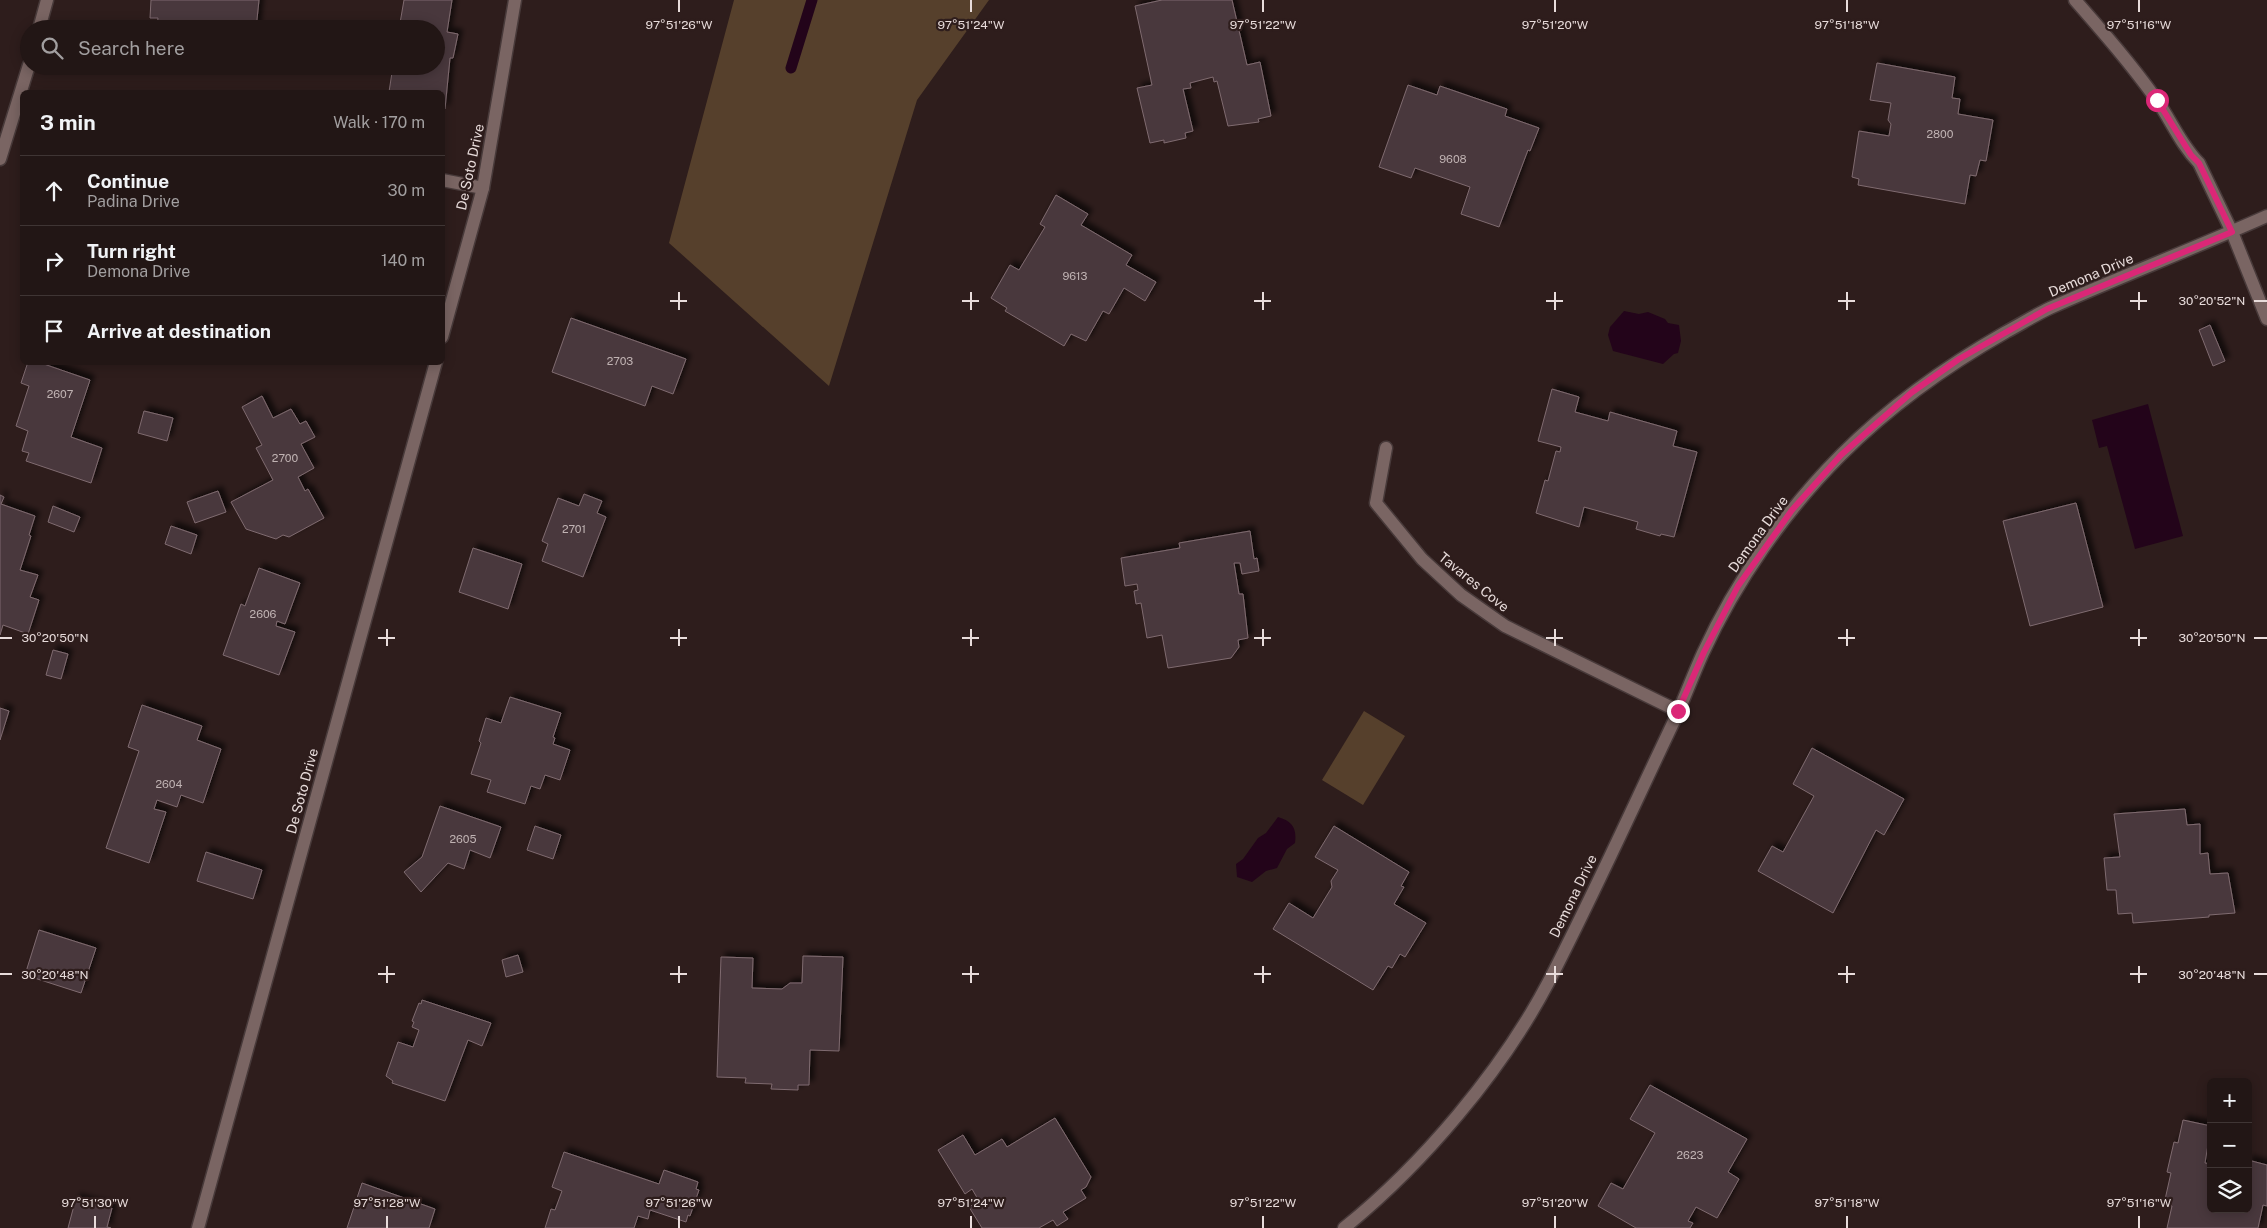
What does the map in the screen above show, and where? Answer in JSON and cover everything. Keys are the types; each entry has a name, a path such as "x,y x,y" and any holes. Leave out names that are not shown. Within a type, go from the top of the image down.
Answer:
{"street":[{"path":"41,20 47,0"},
{"name":"De Soto Drive","path":"445,326 483,188 516,0"},
{"path":"2075,0 2121,53 2157,100 2191,155 2199,163 2232,232 2267,319"},
{"path":"24,90 27,75"},
{"path":"0,159 20,103"},
{"path":"445,181 483,188"},
{"name":"Demona Drive","path":"1344,1228 1369,1207 1422,1155 1465,1106 1498,1064 1547,985 1678,711 1704,652 1738,586 1792,510 1841,455 1911,393 1959,359 2047,309 2267,216"},
{"name":"De Soto Drive","path":"198,1228 435,365"},
{"name":"Tavares Cove","path":"1386,448 1376,503 1422,559 1461,595 1505,626 1678,711"}],"shaded area":[{"path":"734,0 989,0 917,100 829,386 669,243"},
{"path":"1624,311 1639,314 1648,312 1665,319 1668,323 1679,325 1681,341 1678,353 1674,354 1663,364 1613,351 1608,335 1610,327"},
{"path":"2148,404 2183,536 2135,549 2107,446 2099,448 2092,420"},
{"path":"1364,711 1405,736 1363,805 1322,780"},
{"path":"1278,817 1290,823 1294,829 1295,843 1287,849 1277,868 1266,871 1252,882 1237,877 1236,864 1243,859 1258,838 1266,833"}],"building":[{"path":"151,0 259,0 257,20 158,20 158,18 150,18"},
{"path":"404,0 452,0 447,32 458,34 453,58 450,58 445,109 445,90 389,90 392,75 445,75 445,20 401,20"},
{"path":"1162,0 1232,0 1247,65 1260,62 1271,116 1258,119 1259,122 1228,126 1217,81 1214,82 1213,77 1190,83 1191,88 1183,89 1193,131 1185,133 1186,138 1164,143 1164,140 1150,143 1137,88 1152,85 1135,6"},
{"path":"1877,63 1955,77 1952,98 1960,99 1958,114 1993,120 1986,161 1980,160 1976,176 1970,175 1965,204 1858,185 1859,179 1852,177 1859,131 1889,136 1891,124 1888,120 1891,103 1870,100"},
{"path":"1408,85 1437,95 1440,86 1507,109 1505,116 1539,128 1530,151 1528,150 1499,227 1461,214 1470,187 1415,168 1411,178 1379,167"},
{"path":"1056,195 1088,214 1081,225 1132,255 1126,265 1156,282 1145,301 1124,288 1109,314 1103,311 1086,341 1071,334 1064,346 1005,311 1007,308 991,298 1010,265 1019,270 1045,227 1040,224"},
{"path":"571,318 686,359 673,394 652,386 645,406 552,372"},
{"path":"2210,325 2225,361 2213,366 2199,330"},
{"path":"27,365 47,365 90,380 71,437 102,448 91,483 26,461 29,453 22,451 28,431 16,426 29,386 21,383"},
{"path":"1552,389 1579,397 1575,412 1608,421 1610,412 1677,431 1673,446 1697,452 1674,537 1661,534 1660,536 1636,529 1638,522 1584,507 1579,527 1536,513 1545,480 1548,481 1556,451 1560,452 1561,447 1538,441"},
{"path":"262,396 273,418 291,409 300,424 306,421 315,437 301,444 314,468 298,477 305,491 308,489 324,518 289,537 283,535 276,539 246,529 231,502 273,480 256,448 262,445 242,407"},
{"path":"144,411 173,418 167,441 138,433"},
{"path":"218,491 226,512 195,523 187,502"},
{"path":"584,494 602,501 597,513 606,517 583,577 542,561 548,544 542,541 558,498 579,506"},
{"path":"0,495 4,497 1,504 35,516 20,570 38,575 30,597 39,600 28,634 3,625 0,635"},
{"path":"2076,503 2103,607 2030,626 2003,521"},
{"path":"53,506 80,517 74,532 48,522"},
{"path":"171,526 197,535 191,554 165,544"},
{"path":"1250,531 1254,559 1257,558 1259,571 1242,574 1240,563 1234,563 1239,594 1243,594 1248,638 1238,640 1239,647 1231,658 1168,668 1162,635 1147,638 1141,603 1136,604 1134,591 1138,590 1137,584 1125,586 1121,558 1180,548 1179,543"},
{"path":"473,548 522,564 508,609 459,592"},
{"path":"259,568 300,583 285,624 277,621 276,626 295,632 279,675 223,655 241,604 245,606"},
{"path":"53,650 68,654 61,679 46,675"},
{"path":"510,697 561,713 553,737 555,738 553,744 570,750 560,780 545,775 540,789 531,786 525,804 487,792 491,780 471,774 481,743 479,741 486,718 501,723"},
{"path":"142,705 202,726 197,740 221,749 203,803 181,795 177,807 157,800 154,809 166,812 149,863 106,848 139,751 128,747"},
{"path":"0,708 9,711 0,740"},
{"path":"1812,748 1904,799 1884,835 1876,830 1833,913 1758,871 1772,846 1783,852 1814,796 1793,784"},
{"path":"440,806 501,827 490,858 470,850 464,869 448,863 421,892 404,872 422,857"},
{"path":"2185,809 2187,825 2200,824 2200,854 2208,853 2210,874 2228,873 2235,913 2133,923 2132,913 2118,914 2116,890 2107,890 2104,858 2120,857 2114,814"},
{"path":"535,826 561,835 553,859 527,850"},
{"path":"1334,826 1409,872 1401,886 1404,887 1394,904 1426,923 1405,957 1400,954 1392,968 1388,966 1373,990 1273,929 1289,903 1313,918 1332,887 1331,881 1338,870 1315,857"},
{"path":"206,852 262,870 253,899 197,881"},
{"path":"39,930 96,948 81,993 25,975"},
{"path":"518,955 523,972 506,977 502,960"},
{"path":"803,956 843,957 839,1051 810,1050 809,1085 798,1085 798,1090 771,1089 772,1084 745,1083 746,1078 717,1077 721,957 753,958 752,988 782,989 790,983 802,983"},
{"path":"422,1000 491,1023 482,1046 468,1040 445,1101 392,1083 393,1081 386,1076 398,1042 413,1047 419,1030 412,1027 414,1022 412,1021"},
{"path":"1650,1085 1747,1139 1728,1172 1739,1179 1717,1218 1696,1207 1688,1221 1693,1223 1690,1228 1636,1228 1598,1206 1611,1183 1623,1189 1655,1133 1630,1119"},
{"path":"1055,1118 1091,1177 1086,1187 1081,1190 1086,1198 1063,1212 1068,1219 1057,1226 1053,1220 1039,1228 982,1228 969,1207 979,1201 972,1189 965,1194 938,1150 963,1135 975,1155 1002,1139 1007,1147"},
{"path":"2183,1120 2207,1125 2205,1163 2207,1163 2207,1213 2252,1213 2252,1161 2267,1165 2267,1206 2263,1205 2258,1228 2167,1228 2172,1206 2164,1204 2171,1173 2167,1172 2174,1142 2178,1143"},
{"path":"564,1152 659,1184 664,1170 698,1182 696,1189 699,1190 690,1216 688,1215 686,1222 650,1210 648,1219 638,1216 634,1228 545,1228 551,1209 555,1210 562,1191 552,1187"},
{"path":"362,1183 435,1209 429,1228 347,1228"},
{"path":"76,1198 112,1208 107,1227 111,1228 68,1228"}],"waterway":[{"path":"791,68 812,0"}],"route":[{"path":"1678,711 1704,652 1738,586 1792,510 1841,455 1911,393 1959,359 2047,309 2232,232 2199,163 2191,155 2157,100"}]}
